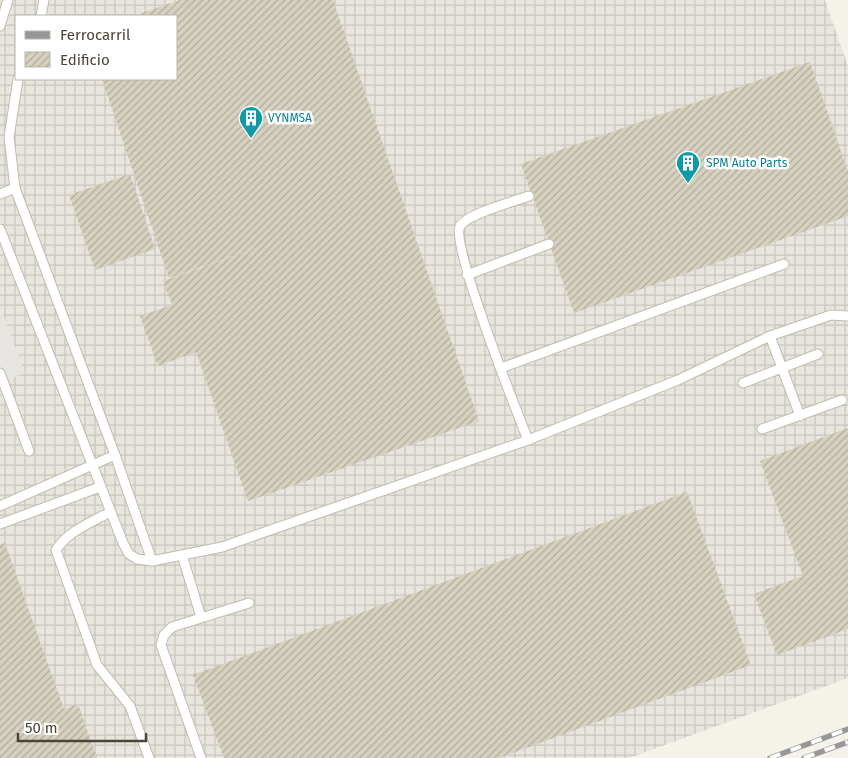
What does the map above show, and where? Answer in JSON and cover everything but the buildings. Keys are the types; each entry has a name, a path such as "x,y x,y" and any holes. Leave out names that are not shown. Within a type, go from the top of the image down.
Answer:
{"lane":[{"path":"0,2 8,0"},
{"path":"0,26 8,0"},
{"path":"41,15 44,0"},
{"path":"18,80 9,136 15,188 115,455 152,561"},
{"path":"0,194 15,188"},
{"path":"528,440 467,275 458,237 460,227 468,219 529,196"},
{"path":"0,229 91,465 129,554 137,559 152,561 222,547 528,440 678,380 770,336 831,315 848,316"},
{"path":"467,275 548,244"},
{"path":"501,368 784,264"},
{"path":"770,336 800,416"},
{"path":"743,382 818,354"},
{"path":"0,372 29,451"},
{"path":"762,429 842,400"},
{"path":"0,506 115,455"},
{"path":"0,524 100,487"},
{"path":"110,512 71,534 61,542 56,550 97,665 130,706 149,758"},
{"path":"182,555 201,617"},
{"path":"201,758 161,645 164,635 172,627 249,602"}],"shaded area":[{"path":"0,0 825,0 848,66 848,678 629,758 0,758"},
{"path":"0,306 25,373 0,382"}],"railway":[{"path":"770,758 848,729"},
{"path":"804,758 848,742"}],"place":[{"name":"VYNMSA","path":"251,139"},
{"name":"SPM Auto Parts","path":"688,184"}]}
